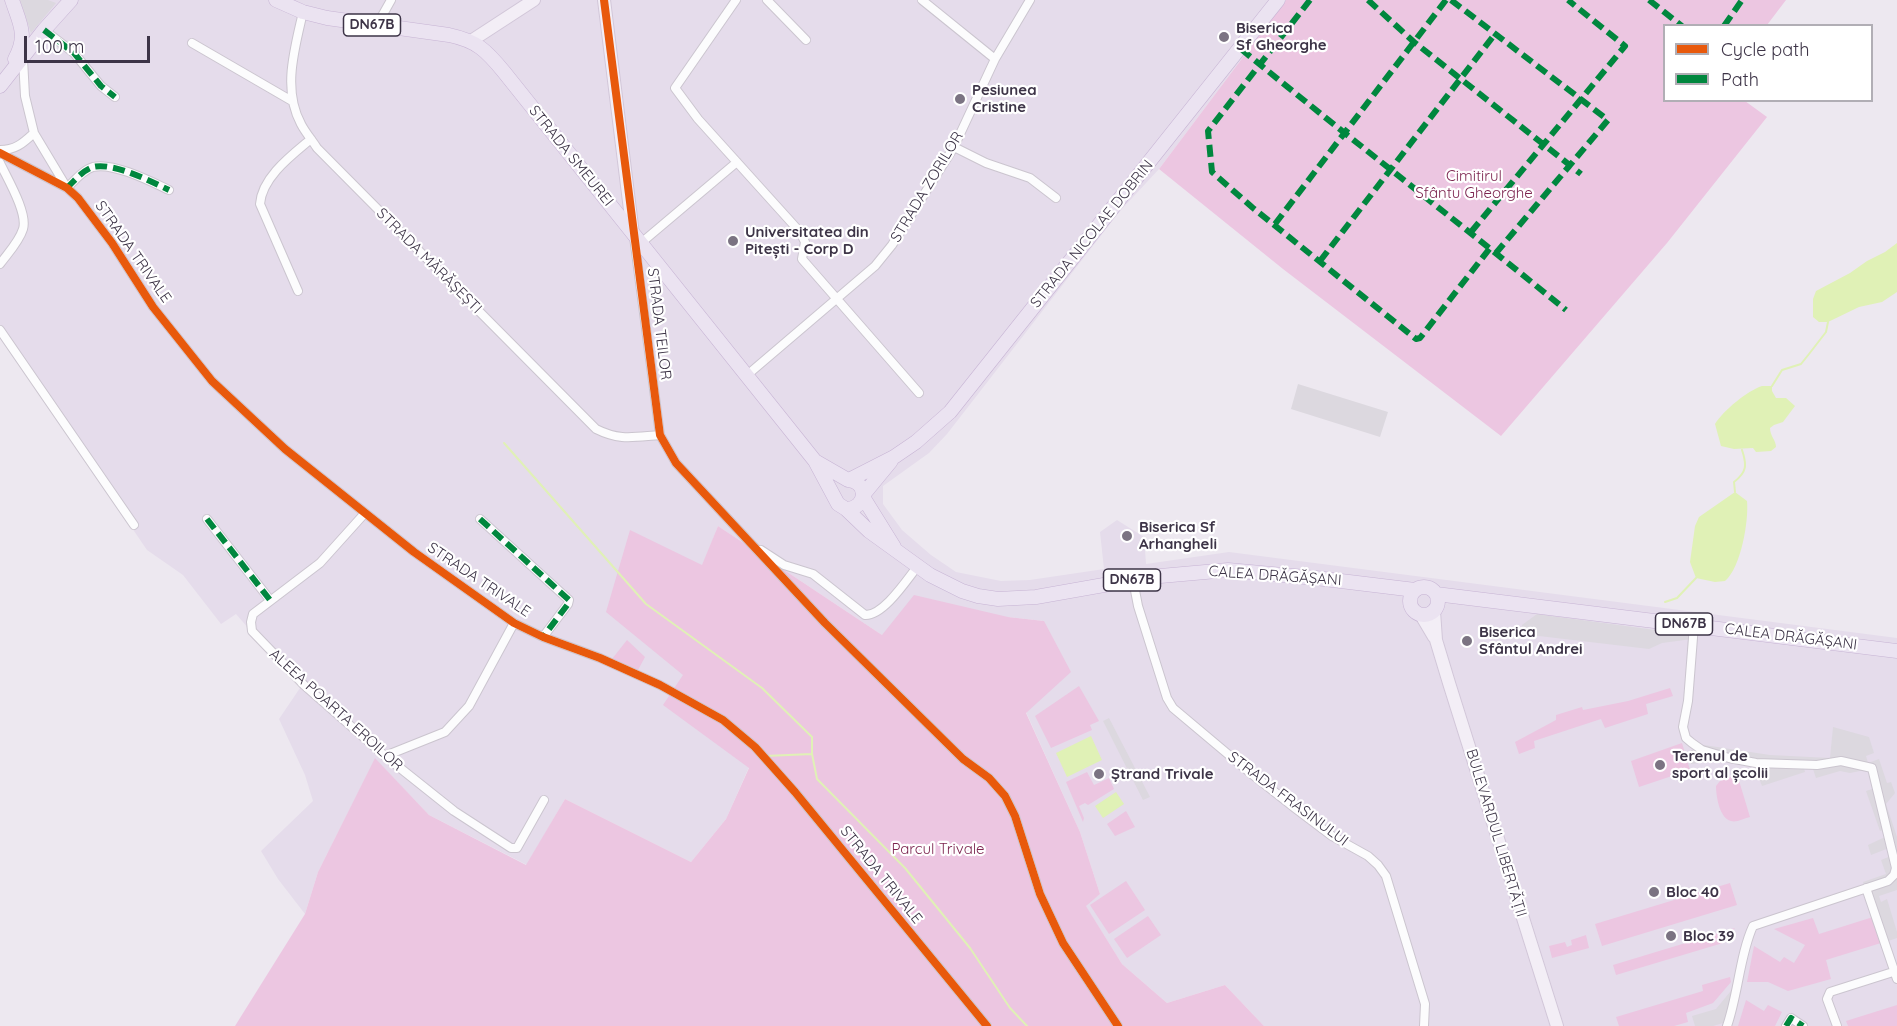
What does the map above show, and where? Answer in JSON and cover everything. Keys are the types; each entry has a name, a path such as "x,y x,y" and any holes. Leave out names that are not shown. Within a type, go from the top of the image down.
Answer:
{"main road":[{"path":"0,85 23,39 12,0"},
{"path":"0,85 71,0"},
{"name":"STRADA SMEUREI","path":"276,0 303,12 327,18 450,36 471,41 482,47 815,461 834,495"},
{"name":"STRADA TEILOR","path":"604,0 637,239"},
{"name":"STRADA NICOLAE DOBRIN","path":"849,480 894,457 950,412 1278,0"},
{"path":"471,41 530,1"},
{"name":"STRADA NICOLAE DOBRIN","path":"863,496 894,457"},
{"name":"STRADA SMEUREI","path":"815,461 849,480"},
{"path":"849,480 858,483 863,496 855,508 846,509 838,504 834,495 836,486 849,480"},
{"name":"CALEA DRĂGĂȘANI","path":"863,496 898,554"},
{"name":"CALEA DRĂGĂȘANI","path":"846,509 869,531 917,567 962,591 998,599 1036,597 1189,572 1228,570 1377,585 1413,596 1419,588 1429,588 1432,606 1471,597 1897,651"},
{"path":"1413,596 1414,610 1432,606"},
{"name":"BULEVARDUL LIBERTĂȚII","path":"1432,606 1436,640 1557,1026"}],"street":[{"path":"377,25 391,0"},
{"path":"736,0 675,88 698,119 800,232 806,242 802,259 919,393"},
{"path":"767,0 806,40"},
{"path":"922,0 995,59"},
{"name":"STRADA ZORILOR","path":"746,376 837,299 874,266 888,250 954,147 995,59 1030,0"},
{"name":"STRADA MĂRĂȘEȘTI","path":"303,12 291,64 292,101 300,124 311,139 331,162 596,429 612,437 660,435"},
{"path":"44,30 74,53 101,86 115,97"},
{"path":"192,43 292,101"},
{"name":"STRADA TRIVALE","path":"23,59 25,96 34,133 68,188 92,214 153,307 212,381 285,449 414,552 514,623 543,637 600,658 723,720 754,747 795,792 987,1026"},
{"name":"STRADA TRIVALE","path":"0,152 22,145 34,133"},
{"path":"298,291 260,204 261,195 268,183 287,160 311,139"},
{"path":"954,147 986,163 1030,178 1056,198"},
{"name":"STRADA TRIVALE","path":"0,152 68,188"},
{"path":"637,239 737,162"},
{"path":"0,163 25,222 16,243 0,264"},
{"path":"68,188 81,174 92,167 102,167 134,175 169,189"},
{"name":"STRADA TEILOR","path":"637,239 660,435 676,463 871,670 963,759 989,778 1005,796 1015,816 1040,894 1063,944 1118,1026"},
{"path":"0,330 134,525"},
{"name":"ALEEA POARTA EROILOR","path":"365,513 320,563 253,614 252,631 304,685 385,756 454,811 514,849 544,800"},
{"path":"207,519 270,600"},
{"path":"480,519 569,600 543,637"},
{"path":"749,542 784,565 813,574 865,615 872,616 882,609 917,567"},
{"name":"STRADA FRASINULUI","path":"1133,580 1138,606 1167,698 1173,708 1295,808 1332,836 1368,856 1386,876 1425,1004 1424,1026"},
{"path":"385,756 445,732 469,706 514,623"},
{"path":"1694,625 1688,701 1683,727 1686,738 1702,750 1737,760 1817,765 1841,761 1872,768 1894,848 1896,868 1894,875 1888,880 1753,926 1746,942 1734,1006 1727,1026"},
{"path":"1837,1026 1827,999 1830,992 1895,976 1866,888"},
{"path":"1786,1026 1791,1018 1803,1026"}],"shaded area":[{"path":"0,0 1286,0 1159,169 1120,211 947,434 929,453 883,486 883,504 902,530 931,555 956,572 1001,581 1030,580 1104,569 1100,532 1117,520 1144,537 1146,564 1229,552 1897,638 1897,1026 1264,1026 1225,985 1167,1003 1122,964 1085,905 1100,894 1080,832 1026,712 1044,621 1008,617 882,635 718,526 703,565 761,740 726,819 691,862 565,799 527,865 429,815 375,759 318,872 305,914 278,879 261,851 313,801 305,775 279,719 300,688 236,614 221,624 183,575 147,550 0,335"},
{"path":"20,0 48,0 56,3 31,33"},
{"path":"1897,243 1897,292 1882,302 1859,307 1828,322 1819,322 1813,317 1813,299 1816,291 1850,273"},
{"path":"1298,384 1388,412 1380,437 1291,409"},
{"path":"1762,386 1772,386 1776,398 1786,398 1795,406 1783,422 1770,428 1776,447 1771,451 1756,452 1753,448 1734,449 1721,446 1715,424 1736,402"},
{"path":"1735,492 1747,501 1747,509 1743,543 1731,575 1725,581 1715,582 1696,578 1690,562 1695,526 1699,517"},
{"path":"1537,614 1692,635 1692,639 1662,643 1649,649 1522,634 1522,625"},
{"path":"1109,718 1150,797 1143,800 1103,721"},
{"path":"1833,727 1869,737 1874,753 1866,756 1868,763 1879,759 1887,783 1891,782 1895,793 1886,804 1897,837 1897,890 1879,896 1881,902 1887,899 1897,938 1882,943 1863,882 1886,874 1881,860 1891,856 1889,848 1871,855 1868,845 1885,837 1883,830 1880,831 1866,791 1875,788 1870,769 1850,773 1840,771 1816,778 1812,766 1804,768 1805,772 1762,786 1754,765 1724,760 1691,764 1689,751 1704,745 1770,755 1830,758"},
{"path":"1091,736 1102,760 1067,777 1056,753"},
{"path":"1116,792 1124,804 1103,818 1095,806"},
{"path":"1735,986 1723,1023 1713,1026 1695,1026 1692,1016 1716,1009"}],"green space":[{"name":"Cimitirul Sfântu Gheorghe","path":"1286,0 1786,0 1768,24 1663,24 1663,102 1746,102 1767,117 1667,243 1501,436 1283,269 1159,169"},
{"name":"Parcul Trivale","path":"718,526 882,635 914,595 1008,617 1044,621 1071,672 1026,713 1080,832 1100,894 1086,906 1122,964 1167,1003 1225,985 1264,1026 235,1026 305,914 318,872 375,758 429,815 526,865 565,799 691,862 726,819 749,768 663,705 683,675 606,612 630,530 702,565"},
{"path":"627,640 645,657 638,670 612,659"},
{"path":"1079,686 1099,721 1090,725 1092,730 1051,748 1035,716"},
{"path":"1670,688 1673,696 1646,704 1648,714 1605,728 1601,719 1534,741 1535,748 1519,754 1515,742 1556,720 1556,715 1582,707 1583,710 1628,701"},
{"name":"Terenul de sport al școlii","path":"1682,743 1690,770 1639,787 1631,761"},
{"path":"1087,772 1094,785 1109,778 1114,789 1088,805 1085,803 1079,806 1084,818 1083,822 1066,782"},
{"path":"1737,774 1750,817 1733,821 1727,819 1721,811 1716,786 1720,781"},
{"path":"1126,811 1135,827 1115,836 1107,824"},
{"path":"1126,881 1145,910 1109,934 1090,905"},
{"path":"1730,883 1737,905 1602,946 1595,924"},
{"path":"1148,916 1161,935 1127,958 1114,939"},
{"path":"1873,917 1881,943 1826,960 1831,979 1788,991 1768,982 1747,982 1754,946 1780,962 1784,957 1794,963 1805,945 1774,929 1813,918 1819,934"},
{"path":"1735,928 1723,943 1616,975 1613,965"},
{"path":"1586,935 1589,948 1552,958 1549,946 1565,942 1567,947 1572,945 1571,940"},
{"path":"1730,977 1731,982 1713,1003 1686,1013 1688,1022 1674,1026 1619,1026 1616,1017 1703,991 1702,985"},
{"path":"1746,1000 1764,1011 1768,1005 1782,1012 1775,1026 1738,1026"},
{"path":"1897,1005 1897,1026 1848,1026 1846,1021"}],"waterway":[{"path":"1772,386 1782,370 1801,364 1826,332 1828,322"},
{"path":"504,443 646,604 762,688 812,737 812,754 817,779 905,868 970,948 1010,1008 1027,1026"},
{"path":"1735,492 1734,482 1745,468 1742,450"},
{"path":"1665,602 1677,598 1696,578"},
{"path":"765,756 812,754"}],"marked path":[{"path":"1310,0 1208,131 1212,172 1253,208 1416,339 1420,338 1490,248"},
{"path":"1368,0 1414,42 1581,174"},
{"path":"1275,224 1446,0"},
{"path":"1451,0 1608,120 1496,253"},
{"path":"1471,232 1625,46 1568,0"},
{"path":"1649,0 1679,24"},
{"path":"1725,24 1742,0"},
{"path":"44,30 74,53 101,86 115,97"},
{"path":"1320,261 1495,34"},
{"path":"1241,49 1566,310"},
{"path":"67,188 86,171 101,166 131,173 169,190"},
{"path":"207,519 270,600"},
{"path":"480,519 569,600 543,637"},
{"path":"1786,1026 1791,1018 1803,1026"}],"cycle path":[{"path":"604,0 660,435 676,463 825,623 963,759 989,778 1005,796 1015,816 1040,894 1063,943 1118,1026"},
{"path":"0,153 67,188 78,198 112,243 153,307 212,381 285,449 414,552 514,623 660,685 723,720 755,747 795,792 987,1026"}],"place":[{"name":"Biserica Sf Gheorghe","path":"1224,37"},
{"name":"Pesiunea Cristine","path":"960,99"},
{"name":"Universitatea din Pitești - Corp D","path":"733,241"},
{"name":"Biserica Sf Arhangheli","path":"1127,536"},
{"name":"Biserica Sfântul Andrei","path":"1467,641"},
{"name":"Terenul de sport al școlii","path":"1660,765"},
{"name":"Ștrand Trivale","path":"1099,774"},
{"name":"Bloc 40","path":"1654,892"},
{"name":"Bloc 39","path":"1671,936"}]}
